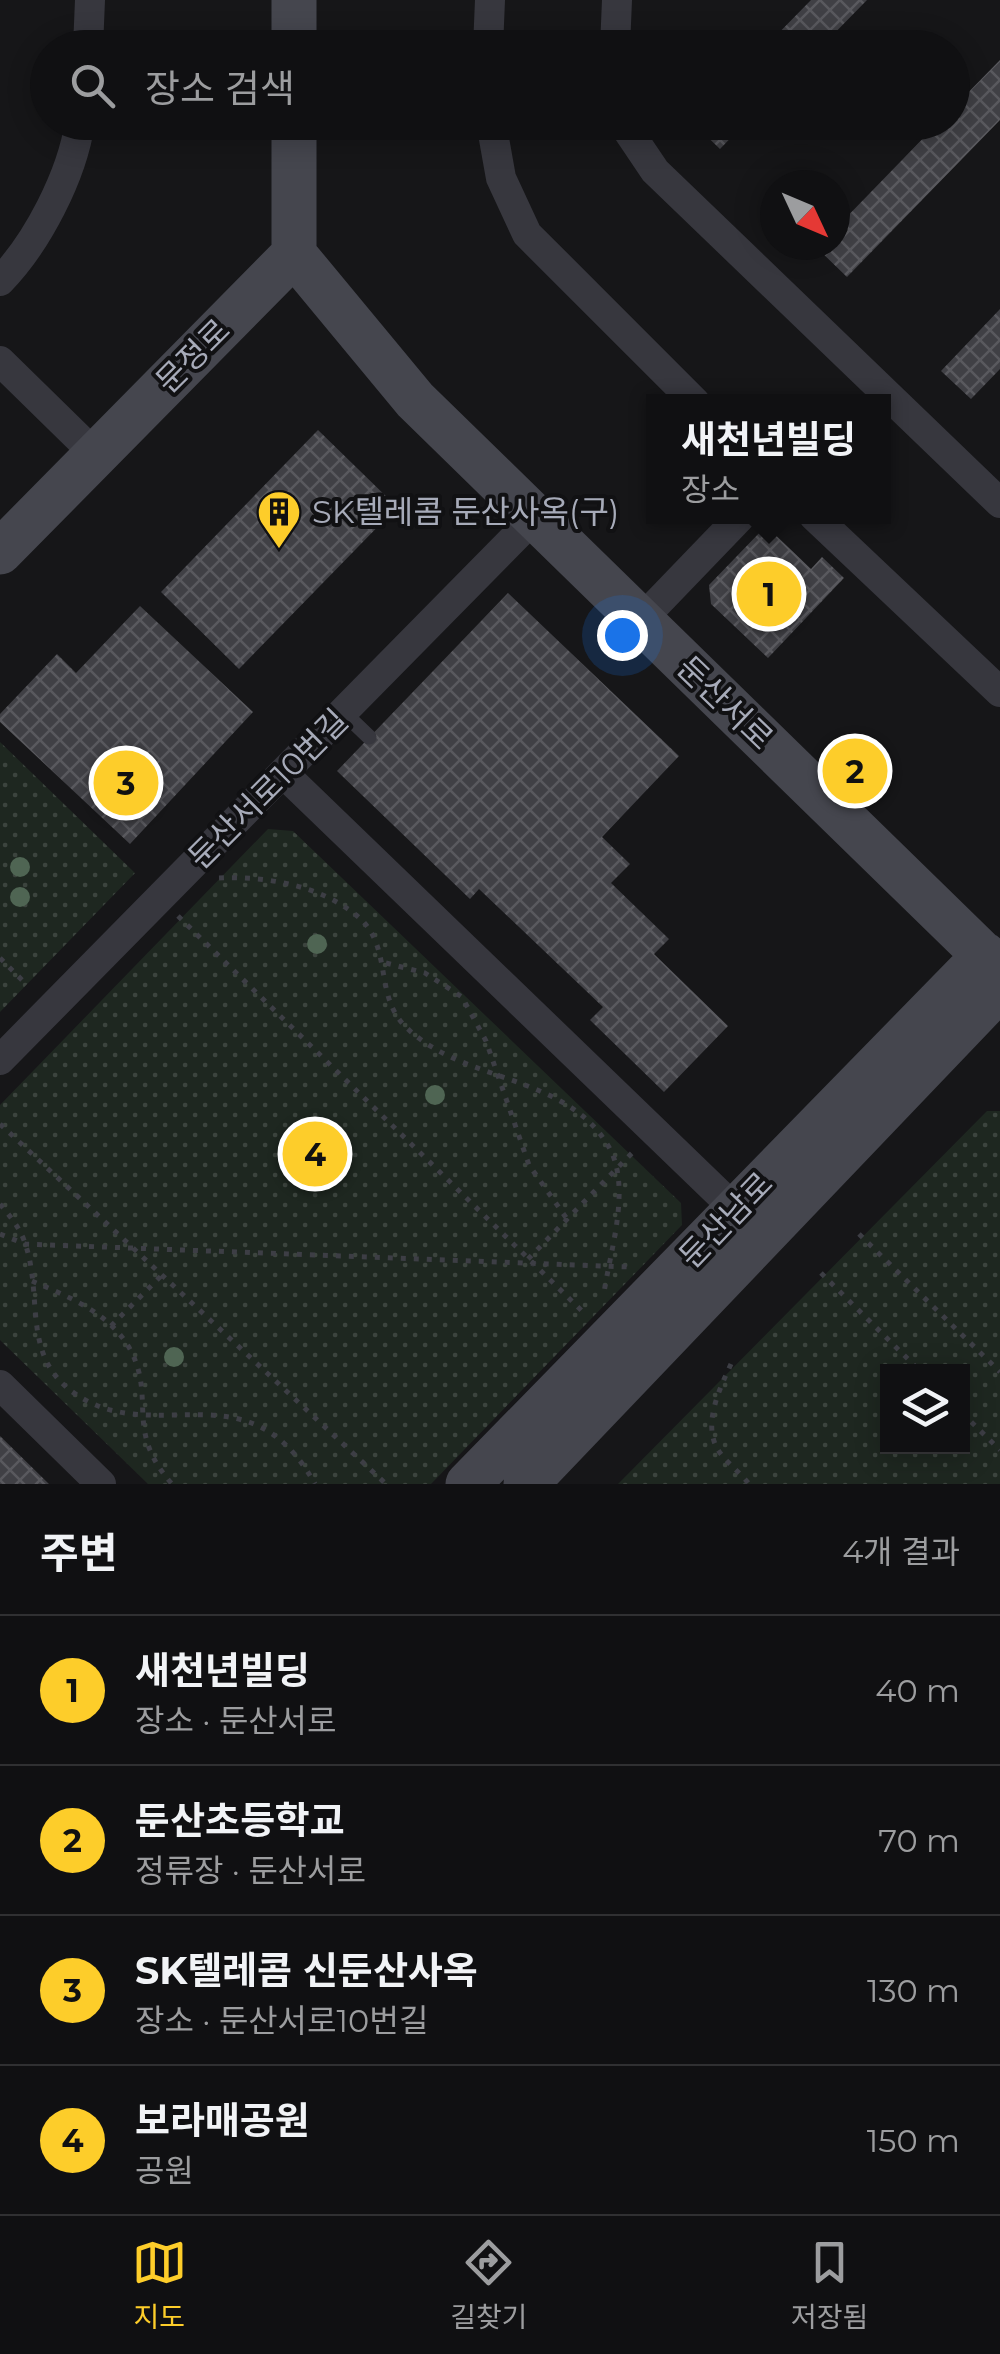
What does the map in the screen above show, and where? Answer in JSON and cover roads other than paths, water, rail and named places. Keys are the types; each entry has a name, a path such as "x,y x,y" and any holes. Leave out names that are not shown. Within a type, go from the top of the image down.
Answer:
{"main road":[{"path":"294,0 294,30"},
{"path":"294,140 294,254"},
{"name":"문정로","path":"0,552 294,254"},
{"name":"둔산서로","path":"294,254 416,400 995,971"},
{"name":"둔산남로","path":"468,1484 736,1210 995,971"},
{"name":"둔산남로","path":"526,1484 995,971"}],"street":[{"path":"89,30 90,0"},
{"path":"489,30 490,0"},
{"path":"616,30 617,0"},
{"path":"0,281 15,265 46,211 77,140"},
{"path":"494,140 501,178 527,234 687,394"},
{"path":"634,140 655,171 862,391"},
{"path":"0,361 96,455"},
{"path":"891,415 1000,503"},
{"name":"둔산서로10번길","path":"0,1060 535,517"},
{"path":"640,620 732,524"},
{"path":"822,524 1000,692"},
{"path":"283,773 736,1210"},
{"path":"0,1386 102,1484"}],"lane":[{"path":"343,712 370,737"}],"place":[{"name":"SK텔레콤 둔산사옥(구)","path":"279,550"},
{"name":"새천년빌딩","path":"769,594"},
{"name":"둔산초등학교","path":"855,771"},
{"name":"SK텔레콤 신둔산사옥","path":"126,783"},
{"name":"보라매공원","path":"315,1154"}]}
